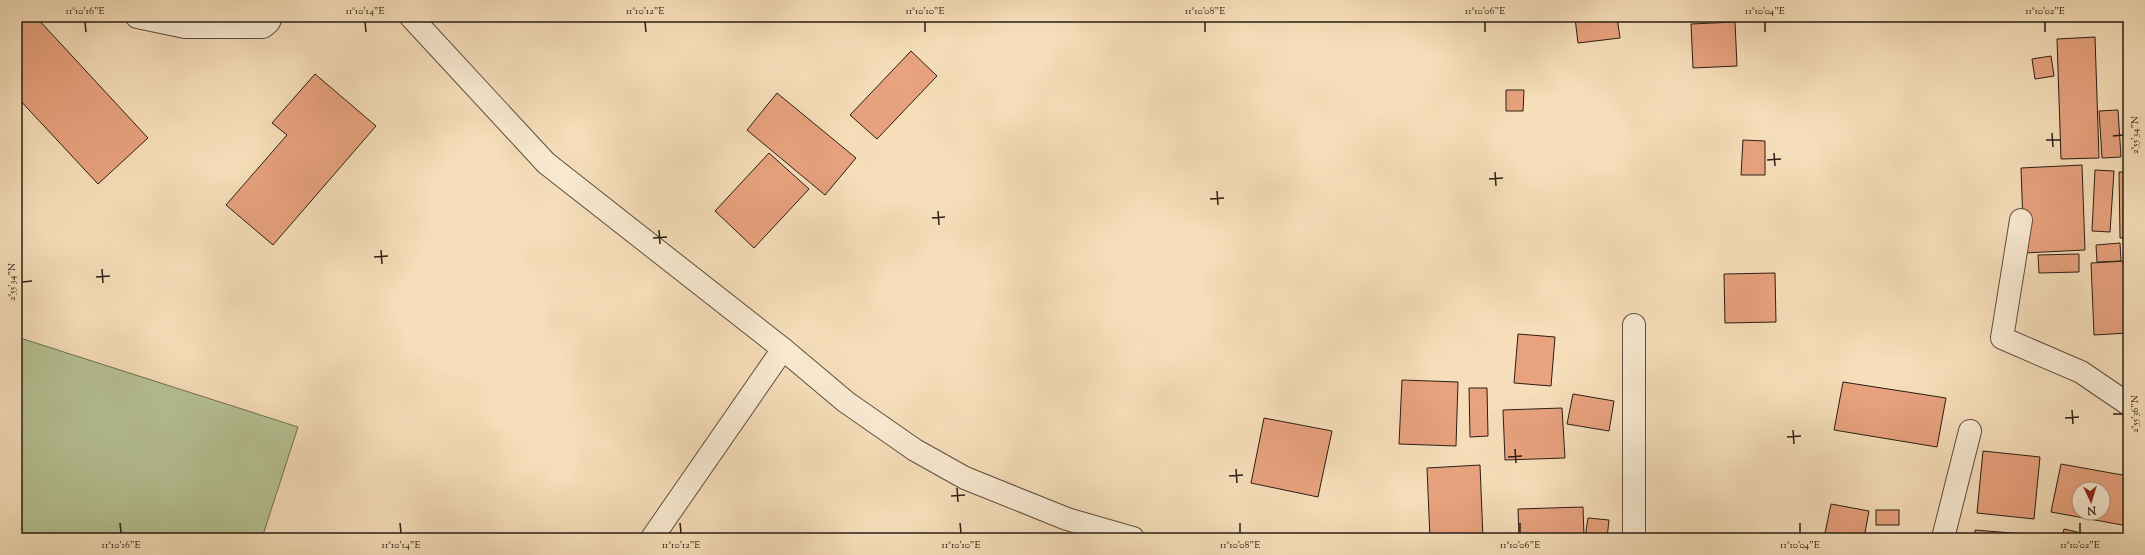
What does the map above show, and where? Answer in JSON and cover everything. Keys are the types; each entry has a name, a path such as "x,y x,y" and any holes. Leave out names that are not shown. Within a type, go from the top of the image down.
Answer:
{"street":[{"path":"137,17 185,27 263,27 269,22 271,17"},
{"path":"411,17 546,163 783,348 846,402 915,450 965,478 1067,519 1133,538"},
{"path":"2021,220 2002,338 2081,372 2128,404"},
{"path":"1634,325 1634,538"},
{"path":"652,538 783,348"},
{"path":"1943,538 1970,431"}],"green space":[{"path":"17,337 298,427 262,538 17,538"}],"building":[{"path":"19,17 36,17 148,138 98,184 17,97 17,19"},
{"path":"1617,17 1620,38 1578,43 1575,18"},
{"path":"1709,17 1737,17 1709,19"},
{"path":"1735,22 1737,66 1693,68 1691,24"},
{"path":"2095,37 2099,158 2061,159 2057,39"},
{"path":"911,51 937,76 877,139 850,115"},
{"path":"2051,56 2054,76 2035,79 2032,59"},
{"path":"315,74 376,126 273,245 226,205 287,135 272,123"},
{"path":"1506,90 1524,90 1523,111 1506,111"},
{"path":"777,93 856,158 825,195 747,130"},
{"path":"2118,110 2121,157 2102,158 2099,111"},
{"path":"2124,117 2128,117 2128,158 2125,158"},
{"path":"1743,140 1765,141 1765,175 1741,175"},
{"path":"769,153 809,189 754,248 715,211"},
{"path":"2082,165 2085,250 2024,253 2021,168"},
{"path":"2095,170 2114,171 2110,232 2092,231"},
{"path":"2119,172 2128,172 2128,238 2120,238"},
{"path":"2120,243 2121,261 2097,262 2096,245"},
{"path":"2079,254 2079,272 2039,273 2038,255"},
{"path":"2128,261 2128,333 2094,335 2091,263"},
{"path":"1775,273 1776,322 1725,323 1724,274"},
{"path":"1518,334 1555,337 1551,386 1514,383"},
{"path":"1402,380 1458,382 1456,446 1399,444"},
{"path":"1843,382 1946,398 1937,447 1834,430"},
{"path":"1469,388 1487,388 1488,436 1470,437"},
{"path":"1573,394 1614,401 1609,431 1567,424"},
{"path":"1562,408 1565,458 1505,460 1503,410"},
{"path":"1264,418 1332,431 1318,497 1251,483"},
{"path":"1983,451 2040,457 2034,519 1977,513"},
{"path":"2061,464 2128,476 2128,526 2100,521 2111,521 2111,481 2071,481 2071,516 2051,512"},
{"path":"1480,465 1483,538 1430,538 1427,468"},
{"path":"1831,504 1869,511 1864,538 1824,538"},
{"path":"1583,507 1584,538 1519,538 1518,509"},
{"path":"1876,510 1899,510 1899,525 1876,525"},
{"path":"1588,518 1609,520 1607,538 1585,538"},
{"path":"2064,529 2102,538 2062,538"},
{"path":"1975,530 2024,534 2024,538 1975,538"}]}
